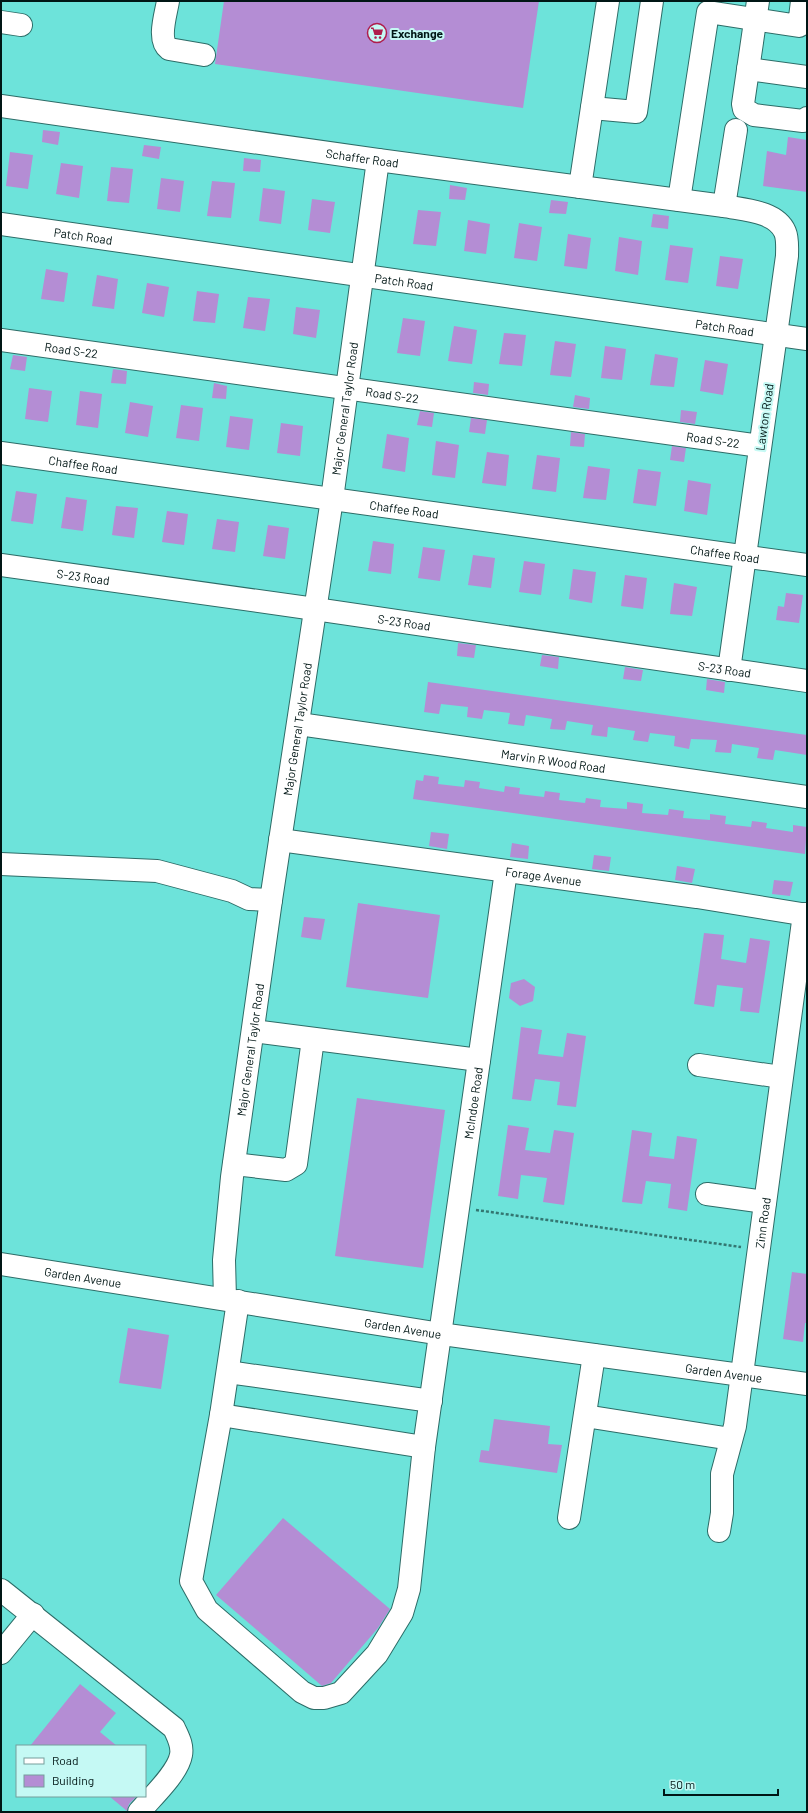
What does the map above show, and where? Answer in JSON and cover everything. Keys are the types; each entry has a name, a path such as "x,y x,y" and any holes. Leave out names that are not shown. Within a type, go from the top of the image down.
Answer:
{"street":[{"path":"168,1 163,40 165,46 169,50 204,55"},
{"path":"580,187 608,1"},
{"path":"592,108 636,112 652,1"},
{"path":"679,200 708,12 757,10 799,26 802,1"},
{"path":"757,10 743,104 744,109 754,115 803,121 807,118"},
{"path":"748,69 807,78"},
{"name":"Schaffer Road","path":"1,106 378,160 724,206"},
{"path":"724,206 736,130"},
{"name":"Major General Taylor Road","path":"221,1415 228,1372 231,1300 224,1260 234,1164 271,900 299,724 332,499 378,160"},
{"name":"Lawton Road","path":"724,206 765,215 776,220 785,231 787,256 729,670"},
{"name":"Patch Road","path":"1,224 807,338"},
{"name":"Road S-22","path":"1,340 760,446"},
{"name":"Chaffee Road","path":"1,453 807,565"},
{"name":"S-23 Road","path":"1,565 316,609 807,681"},
{"name":"Marvin R Wood Road","path":"299,724 807,797"},
{"name":"Forage Avenue","path":"280,840 697,897 805,914"},
{"path":"1,864 157,871 232,891 249,899 271,900"},
{"name":"McIndoe Road","path":"221,1415 191,1581 207,1610 302,1692 314,1698 324,1698 341,1693 377,1654 402,1613 409,1590 424,1447 506,871"},
{"name":"Zinn Road","path":"719,1531 722,1513 722,1474 735,1426 743,1376 781,1076 805,914"},
{"path":"253,1031 479,1060"},
{"path":"234,1164 286,1170 296,1164 313,1039"},
{"path":"699,1065 781,1076"},
{"path":"707,1194 765,1202"},
{"name":"Garden Avenue","path":"1,1264 441,1334 807,1384"},
{"path":"570,1518 594,1355"},
{"path":"228,1372 431,1401"},
{"path":"221,1415 424,1447"},
{"path":"585,1416 731,1439"},
{"path":"1,1590 174,1728 181,1743 181,1755 176,1769 140,1812"},
{"path":"1,1652 33,1614"}],"path":[{"path":"459,1207 759,1250"}],"building":[{"name":"Exchange","path":"224,1 539,1 523,108 215,64"},
{"path":"43,130 60,132 58,145 42,142"},
{"path":"788,137 807,140 807,192 763,186 767,151 786,155"},
{"path":"144,145 161,147 159,159 142,156"},
{"path":"10,152 33,155 28,189 6,186"},
{"path":"244,158 261,160 260,172 243,171"},
{"path":"61,163 83,166 79,198 56,194"},
{"path":"111,167 133,169 129,203 107,201"},
{"path":"161,178 184,181 180,212 157,209"},
{"path":"212,181 235,183 231,218 207,216"},
{"path":"450,185 467,188 465,200 449,199"},
{"path":"263,188 285,191 281,224 259,221"},
{"path":"312,199 335,202 330,233 308,230"},
{"path":"551,200 568,202 566,214 549,213"},
{"path":"418,210 441,212 436,246 413,244"},
{"path":"653,214 669,216 668,229 651,227"},
{"path":"468,220 490,224 486,254 464,251"},
{"path":"519,223 542,227 537,261 514,258"},
{"path":"568,234 591,238 587,269 564,266"},
{"path":"619,237 642,241 638,275 615,271"},
{"path":"670,245 693,248 688,283 665,280"},
{"path":"720,256 743,259 738,289 716,286"},
{"path":"46,269 68,273 64,302 41,299"},
{"path":"97,275 118,279 114,309 92,306"},
{"path":"147,283 169,287 164,317 142,313"},
{"path":"197,291 219,294 215,323 193,321"},
{"path":"248,297 270,299 265,331 243,328"},
{"path":"296,307 320,310 316,338 293,334"},
{"path":"403,318 425,321 420,356 397,353"},
{"path":"454,326 477,330 472,364 448,361"},
{"path":"504,333 526,335 522,366 499,364"},
{"path":"555,341 576,344 571,377 550,375"},
{"path":"605,346 626,349 622,380 601,378"},
{"path":"655,354 678,358 674,387 650,385"},
{"path":"13,355 27,357 25,371 10,369"},
{"path":"705,360 728,364 723,395 700,391"},
{"path":"113,369 127,371 126,384 111,383"},
{"path":"474,382 489,384 488,395 473,393"},
{"path":"214,383 227,386 226,399 212,398"},
{"path":"29,388 52,391 48,422 25,419"},
{"path":"80,391 102,394 98,428 76,425"},
{"path":"575,395 590,398 589,409 573,407"},
{"path":"130,402 153,406 148,437 125,433"},
{"path":"181,405 203,408 199,441 176,438"},
{"path":"681,410 697,412 695,424 680,422"},
{"path":"420,411 434,413 432,427 417,425"},
{"path":"230,416 253,419 249,450 226,447"},
{"path":"471,418 487,420 485,434 469,432"},
{"path":"281,423 303,426 300,456 277,453"},
{"path":"571,432 585,434 584,447 570,446"},
{"path":"387,434 409,438 405,472 382,468"},
{"path":"436,441 459,445 455,478 432,475"},
{"path":"672,446 686,448 684,462 670,460"},
{"path":"487,452 509,455 506,486 482,483"},
{"path":"537,455 560,458 556,492 532,489"},
{"path":"588,466 610,469 606,500 583,498"},
{"path":"638,469 661,472 656,506 633,503"},
{"path":"688,480 711,484 707,515 684,511"},
{"path":"16,491 37,494 33,524 11,521"},
{"path":"66,497 87,500 83,531 61,528"},
{"path":"116,506 138,508 134,538 112,535"},
{"path":"167,511 188,514 184,545 162,542"},
{"path":"217,519 239,522 235,552 212,549"},
{"path":"268,525 289,528 285,559 263,556"},
{"path":"373,541 394,544 391,574 368,571"},
{"path":"423,547 445,550 440,581 418,578"},
{"path":"473,555 495,558 491,588 468,585"},
{"path":"524,561 545,564 541,595 519,592"},
{"path":"573,569 596,572 592,603 569,599"},
{"path":"625,575 647,578 643,609 621,606"},
{"path":"674,583 697,587 692,616 670,614"},
{"path":"786,593 803,595 799,623 776,620 778,606 784,607"},
{"path":"458,643 476,645 474,658 457,656"},
{"path":"542,655 559,657 558,669 540,666"},
{"path":"625,667 643,670 641,681 623,679"},
{"path":"707,679 725,682 724,693 706,690"},
{"path":"428,682 807,735 807,755 775,750 773,760 757,758 759,748 732,744 731,753 715,752 717,740 691,739 689,749 674,746 675,736 650,733 648,742 633,740 635,731 608,727 607,737 591,735 593,725 567,721 565,730 550,729 552,719 526,715 524,726 508,724 510,713 484,710 482,719 467,717 468,707 441,704 439,714 424,712"},
{"path":"424,775 439,777 438,784 464,787 465,780 480,782 479,788 504,792 505,786 520,788 519,794 544,797 545,791 560,793 559,800 585,803 586,798 601,800 600,807 627,809 627,802 643,804 642,813 668,815 669,809 684,811 683,818 710,820 710,814 726,816 725,824 751,827 752,821 767,823 766,828 793,832 793,825 807,827 805,854 413,799 416,780 423,781"},
{"path":"431,832 449,834 447,849 429,846"},
{"path":"512,843 529,846 528,859 510,857"},
{"path":"594,855 611,857 609,871 592,869"},
{"path":"677,866 695,869 692,883 675,880"},
{"path":"774,880 793,882 790,896 772,894"},
{"path":"358,903 440,915 428,998 346,987"},
{"path":"304,917 325,919 321,940 301,937"},
{"path":"704,933 724,935 721,959 746,963 750,938 770,941 759,1013 740,1011 743,988 717,985 714,1007 694,1004"},
{"path":"524,979 535,987 533,1001 520,1006 509,998 511,983"},
{"path":"521,1027 542,1030 538,1054 563,1057 567,1033 586,1036 576,1107 557,1105 560,1082 535,1079 531,1101 512,1099"},
{"path":"357,1098 445,1110 423,1268 335,1256"},
{"path":"508,1125 529,1128 525,1150 550,1153 554,1130 574,1133 564,1205 543,1202 547,1178 521,1175 518,1199 498,1196"},
{"path":"632,1130 652,1133 649,1156 674,1159 677,1136 697,1139 687,1211 668,1208 671,1184 646,1181 642,1204 622,1202"},
{"path":"792,1272 807,1274 807,1323 805,1323 803,1342 783,1339"},
{"path":"128,1328 169,1335 161,1389 119,1383"},
{"path":"494,1419 550,1426 548,1444 562,1445 557,1473 479,1462 481,1450 489,1451"},
{"path":"283,1518 390,1609 378,1628 331,1683 322,1686 216,1595"},
{"path":"80,1684 116,1713 100,1732 116,1745 31,1745"},
{"path":"110,1797 136,1797 129,1804 127,1811"}],"place":[{"name":"Exchange","path":"377,33"}]}
